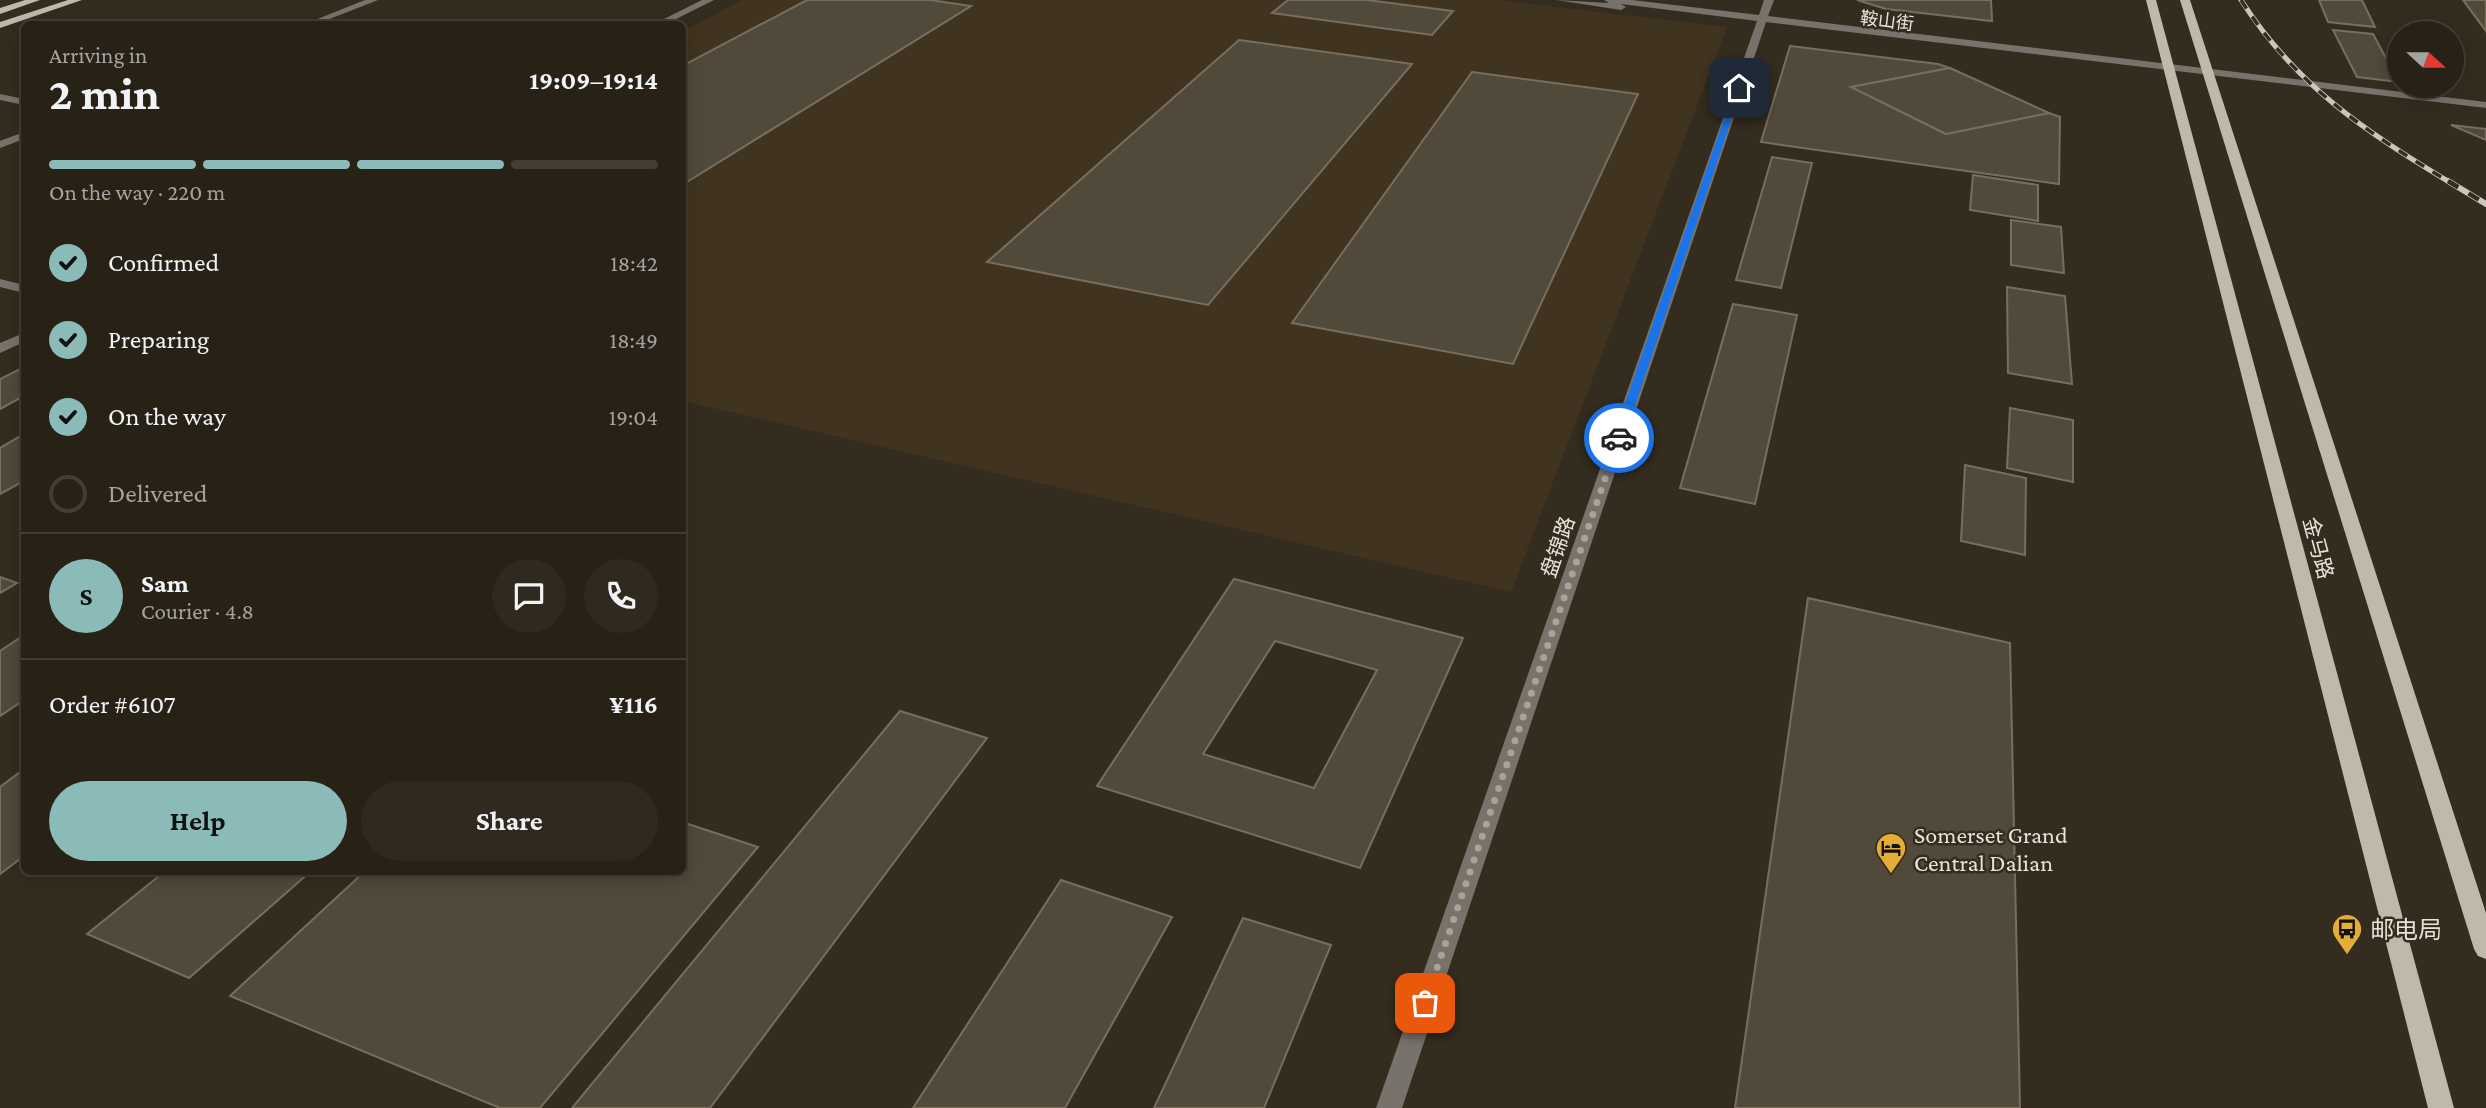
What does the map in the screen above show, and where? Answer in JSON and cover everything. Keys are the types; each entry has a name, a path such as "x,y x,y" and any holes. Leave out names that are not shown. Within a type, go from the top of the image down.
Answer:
{"main road":[{"path":"0,11 36,0"},
{"path":"0,19 57,0"},
{"path":"0,25 77,0"},
{"name":"金马路","path":"2151,0 2441,1108"},
{"name":"金马路","path":"2186,0 2486,949"}],"street":[{"path":"318,21 373,0"},
{"path":"665,21 709,0"},
{"name":"鞍山街","path":"1560,0 2486,105"},
{"name":"鞍山街","path":"1609,0 1761,21"},
{"name":"盘锦路","path":"1389,1108 1769,0"},
{"path":"0,97 21,101"},
{"path":"0,145 21,136"},
{"path":"0,283 21,288"},
{"path":"0,349 21,338"}],"shaded area":[{"path":"743,0 1499,0 1727,27 1511,592 686,402 686,29"}],"building":[{"path":"807,0 930,0 971,6 686,183 686,64"},
{"path":"1288,0 1367,0 1453,11 1432,35 1272,13"},
{"path":"1857,0 1991,0 1992,21 1886,9"},
{"path":"2319,0 2362,0 2375,27 2328,22"},
{"path":"2463,0 2486,0 2486,31"},
{"path":"2333,30 2373,34 2387,60 2387,81 2357,77"},
{"path":"1239,40 1412,64 1208,305 987,262"},
{"path":"1790,46 1938,64 1950,68 1851,87 1946,134 2049,113 2060,117 2059,184 1761,142"},
{"path":"1950,68 2049,113 1946,134 1851,87"},
{"path":"1472,72 1638,94 1513,364 1292,323"},
{"path":"2451,125 2486,129 2486,140"},
{"path":"1772,157 1812,163 1781,288 1736,280"},
{"path":"1973,175 2038,185 2038,221 1970,210"},
{"path":"2011,220 2061,227 2064,273 2011,265"},
{"path":"2007,287 2065,296 2072,384 2008,373"},
{"path":"1733,304 1797,315 1755,504 1680,488"},
{"path":"21,368 21,398 0,409 0,379"},
{"path":"2010,408 2073,420 2073,482 2007,468"},
{"path":"21,436 21,483 0,494 0,448"},
{"path":"1965,465 2026,478 2025,555 1961,541"},
{"path":"0,577 17,583 0,593"},
{"path":"1234,579 1463,638 1360,868 1097,786","holes":["1275,641 1377,670 1314,788 1203,754"]},
{"name":"Somerset Grand Central Dalian","path":"1808,598 2010,643 2020,1108 1735,1108"},
{"path":"21,637 21,702 0,716 0,651"},
{"path":"900,711 987,738 710,1108 572,1108"},
{"path":"21,771 21,858 0,874 0,787"},
{"path":"686,823 758,847 540,1108 500,1108 230,996 361,875 686,875"},
{"path":"160,875 307,875 189,978 87,934"},
{"path":"1061,880 1172,917 1065,1108 913,1108"},
{"path":"1243,918 1331,945 1264,1108 1154,1108"}],"railway":[{"path":"2241,0 2285,58 2334,104 2390,145 2451,183"},
{"path":"2448,181 2486,204"}],"way so far":[{"path":"1425,1003 1619,438"}],"place":[{"name":"Somerset Grand Central Dalian","path":"1891,875"},
{"name":"邮电局","path":"2347,956"}],"route":[{"path":"1619,438 1739,88"}]}
